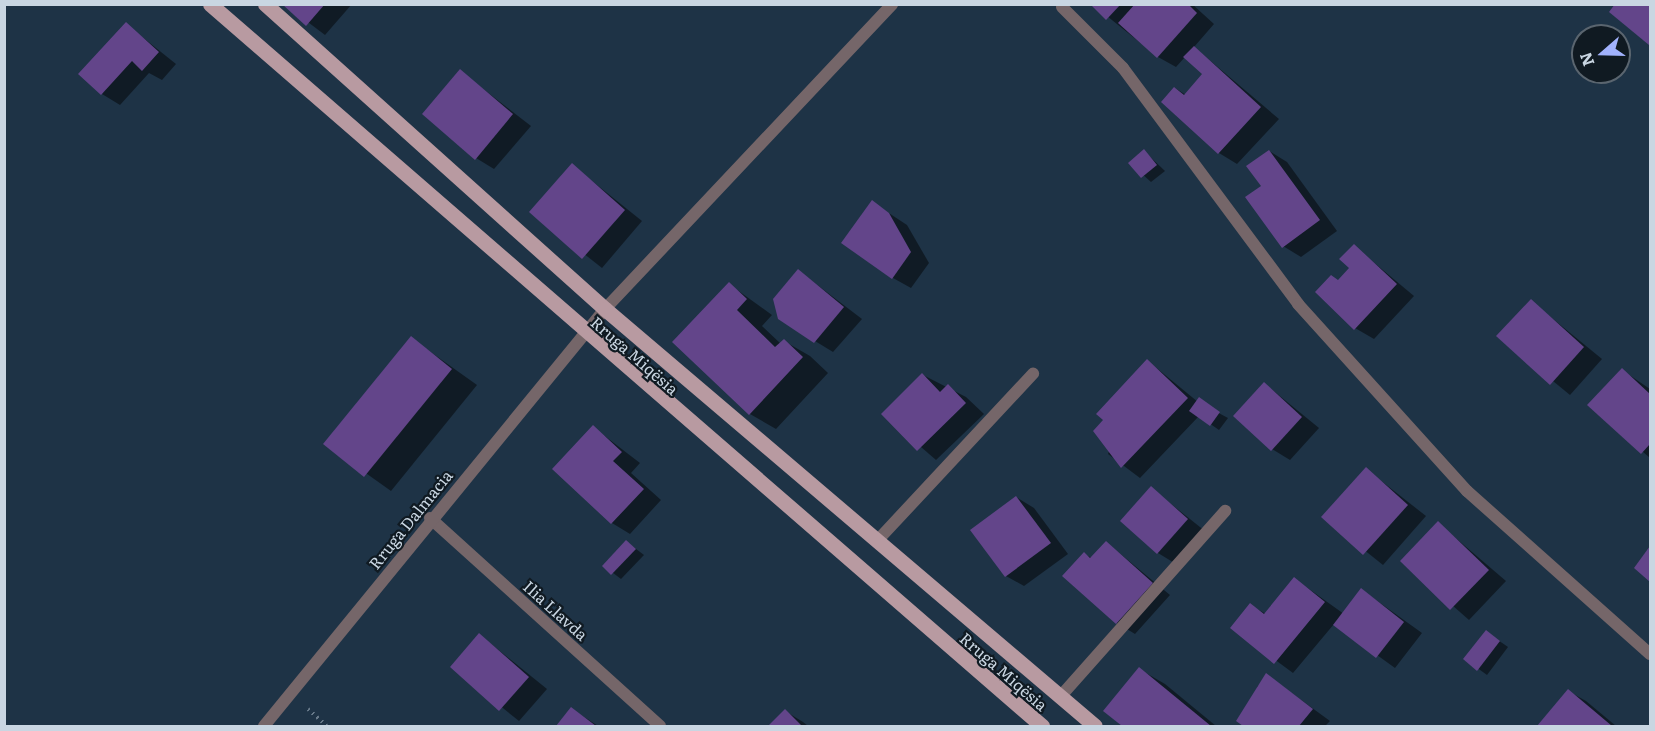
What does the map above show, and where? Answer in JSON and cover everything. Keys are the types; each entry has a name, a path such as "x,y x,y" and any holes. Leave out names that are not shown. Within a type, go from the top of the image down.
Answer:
{"main road":[{"name":"Rruga Miqësia","path":"210,4 585,335 1042,726"},
{"name":"Rruga Miqësia","path":"265,4 605,309 1095,726"}],"street":[{"name":"Rruga Dalmacia","path":"264,726 430,518 605,309 892,4"},
{"path":"1062,7 1123,68 1298,304 1459,482 1650,654"},
{"path":"877,541 1033,374"},
{"path":"1060,696 1225,511"},
{"name":"Ilia Llavda","path":"430,518 660,726"}],"building":[{"path":"282,4 325,4 306,26"},
{"path":"1090,4 1121,4 1106,20"},
{"path":"1135,4 1188,4 1197,13 1157,58 1118,23"},
{"path":"1615,4 1650,4 1649,45 1631,30 1631,24 1624,24 1609,12"},
{"path":"126,22 159,52 142,71 132,61 101,95 78,74"},
{"path":"1194,46 1261,107 1218,154 1161,102 1174,87 1184,95 1202,74 1183,57"},
{"path":"460,69 513,114 475,160 422,114"},
{"path":"1144,149 1157,165 1141,178 1128,163"},
{"path":"1269,150 1320,220 1282,248 1245,197 1261,186 1246,166"},
{"path":"572,163 625,210 582,259 529,212"},
{"path":"872,200 889,213 911,252 892,279 841,243"},
{"path":"1354,244 1397,284 1354,330 1315,292 1331,275 1338,280 1349,268 1339,259"},
{"path":"798,269 844,307 814,343 778,319 773,299"},
{"path":"729,282 747,299 737,310 775,347 784,339 803,357 749,415 672,342"},
{"path":"1531,299 1584,347 1550,385 1496,336"},
{"path":"411,336 452,369 364,477 323,444"},
{"path":"1147,359 1188,398 1121,468 1093,431 1103,420 1096,414"},
{"path":"1622,368 1650,394 1650,444 1641,454 1587,405"},
{"path":"922,373 940,392 948,384 966,403 917,451 881,414"},
{"path":"1264,382 1302,417 1271,451 1233,416"},
{"path":"1199,397 1220,412 1210,426 1189,411"},
{"path":"593,425 622,452 613,461 644,489 611,524 552,469"},
{"path":"1366,467 1408,505 1363,555 1321,517"},
{"path":"1151,486 1188,519 1157,554 1120,521"},
{"path":"1016,496 1051,543 1005,577 970,530"},
{"path":"1438,521 1489,570 1450,610 1400,561"},
{"path":"626,540 636,549 611,575 602,566"},
{"path":"1106,541 1153,583 1116,624 1062,576 1084,552 1090,558"},
{"path":"1650,546 1650,582 1634,568"},
{"path":"1294,577 1325,602 1274,664 1230,628 1250,603 1264,614"},
{"path":"1361,588 1404,622 1376,658 1333,625"},
{"path":"1486,630 1500,641 1477,671 1463,659"},
{"path":"479,633 529,677 499,711 450,667"},
{"path":"1139,667 1211,726 1122,726 1103,711"},
{"path":"1266,673 1313,709 1299,726 1243,726 1236,721"},
{"path":"1568,689 1612,726 1537,726"},
{"path":"571,707 596,726 556,726"},
{"path":"785,709 802,726 768,726"}]}
